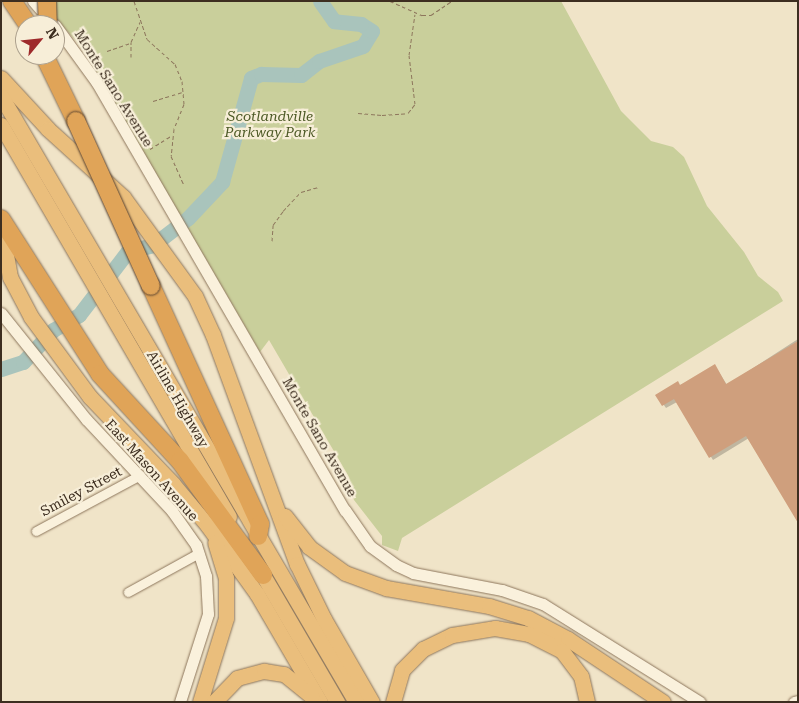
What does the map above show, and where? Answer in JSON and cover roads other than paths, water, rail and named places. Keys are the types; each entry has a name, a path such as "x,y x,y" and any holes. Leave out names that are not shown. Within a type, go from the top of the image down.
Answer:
{"highway":[{"path":"12,1 21,15"},
{"path":"47,1 48,15"},
{"path":"49,65 260,524 258,536"},
{"path":"57,65 76,122"},
{"path":"1,78 48,129 108,182 136,214 174,264 195,296 213,335 309,590 372,702"},
{"name":"Airline Highway","path":"1,96 356,702"},
{"name":"Airline Highway","path":"1,125 336,702"},
{"path":"1,218 84,351 116,394 194,478 263,575"},
{"path":"1,227 10,277 31,316 66,366 95,402 164,474 208,526 257,594 319,701"},
{"path":"275,503 309,547 345,573 386,588 489,606 528,618 568,640 663,702"},
{"path":"200,702 222,635 227,606 224,569 208,526"},
{"path":"393,702 402,670 418,652 447,636 488,628 529,634 562,651 581,676 587,702"},
{"path":"214,702 237,678 264,671 284,674 319,701"}],"street":[{"name":"Monte Sano Avenue","path":"32,1 45,15"},
{"name":"Monte Sano Avenue","path":"65,39 96,83 346,510 376,550 413,573 502,590 543,604 700,702"},
{"name":"East Mason Avenue","path":"1,313 91,426 179,519 199,553 208,586 208,614 180,702"},
{"name":"Smiley Street","path":"36,531 140,476"},
{"path":"128,592 199,553"}],"waterway":[{"path":"1,369 23,362 53,330 79,315 128,251 153,245 188,218 222,182 251,78 261,74 301,75 319,61 363,46 372,31 361,24 334,21 320,1"}],"park label":[{"name":"Scotlandville Parkway Park","path":"270,124"}]}
